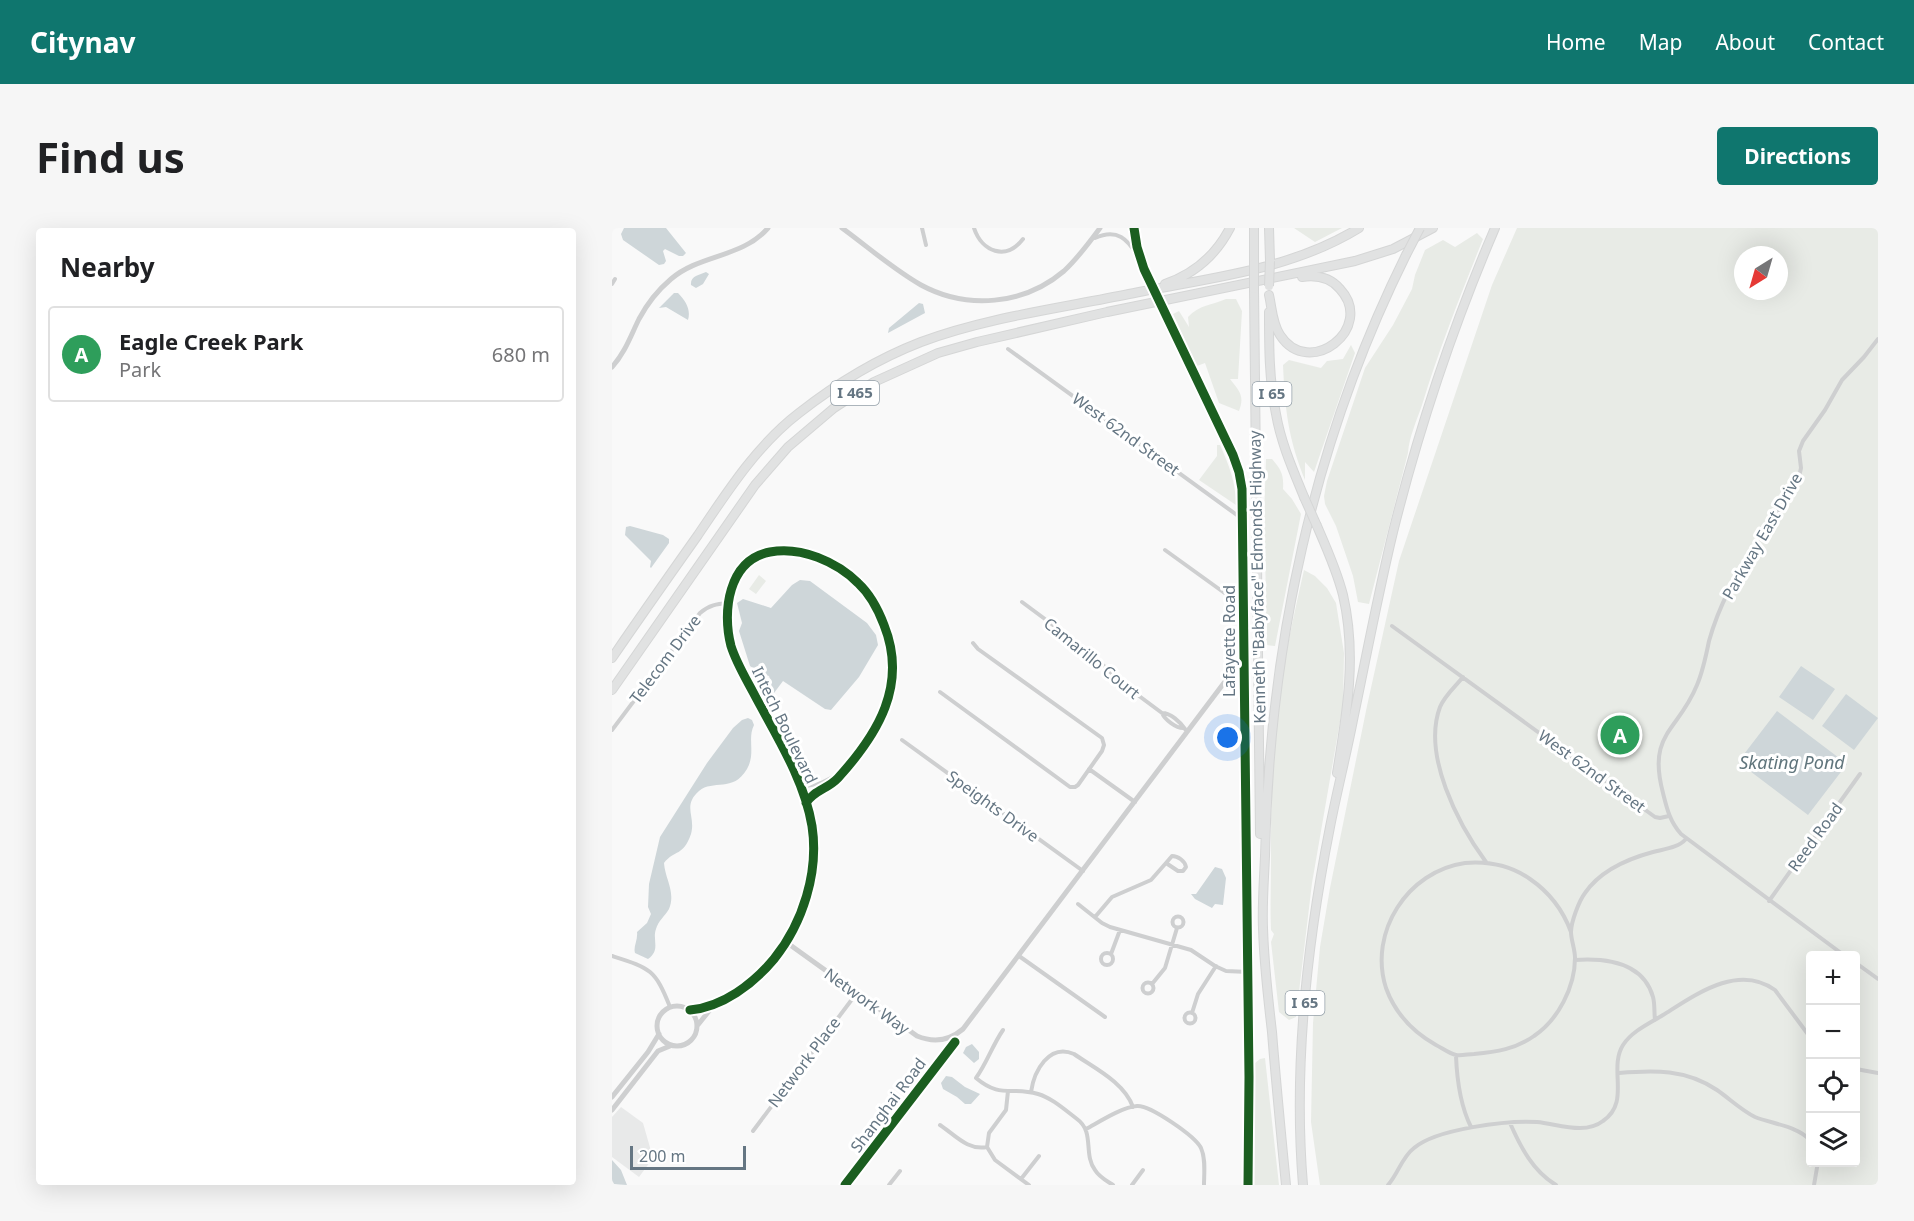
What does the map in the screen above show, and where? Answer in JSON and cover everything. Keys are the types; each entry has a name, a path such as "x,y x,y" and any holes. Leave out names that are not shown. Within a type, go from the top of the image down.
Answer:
{"highway":[{"path":"1135,293 1172,281 1190,272 1210,257 1230,228"},
{"name":"Kenneth \"Babyface\" Edmonds Highway","path":"1254,228 1259,799 1263,927"},
{"name":"Kenneth \"Babyface\" Edmonds Highway","path":"1269,228 1270,360 1273,401 1283,443 1336,572 1343,595 1349,630 1351,658 1349,697 1330,825"},
{"name":"I 465","path":"612,658 733,484 764,447 799,413 863,370 929,339 980,325 1282,262 1327,246 1359,228"},
{"path":"1263,927 1265,812 1270,742 1282,647 1296,569 1316,490 1342,410 1375,324 1420,228"},
{"name":"I 465","path":"612,690 760,478 804,431 843,402 884,376 938,353 1033,328 1359,260 1401,245 1433,228"},
{"path":"1330,825 1380,591 1411,466 1449,346 1495,228"},
{"path":"1165,300 1204,296 1303,277 1318,277 1334,283 1345,296 1350,312 1347,328 1338,341 1325,350 1308,352 1296,349 1278,332 1269,290"},
{"name":"I 65","path":"1303,1185 1300,1105 1304,1006 1312,936 1330,825"},
{"name":"I 65","path":"1263,927 1286,1185"}],"main road":[{"name":"Lafayette Road","path":"1134,228 1144,269 1235,460 1242,486 1248,972 1248,1185"}],"street":[{"path":"612,367 622,354 646,307 667,282 694,265 745,247 759,238 768,228"},
{"path":"842,228 922,285 950,296 975,300 1008,298 1038,288 1065,270 1100,228"},
{"path":"921,228 926,245"},
{"path":"974,228 981,242 994,250 1009,250 1023,239"},
{"path":"1089,242 1103,235 1120,236 1132,245 1144,269"},
{"path":"612,284 615,279"},
{"name":"Parkway East Drive","path":"1669,816 1658,775 1660,749 1665,736 1686,708 1694,692 1702,673 1712,631 1726,596 1747,558 1799,477 1802,468 1800,450 1803,441 1826,410 1842,380 1878,339"},
{"name":"West 62nd Street","path":"1008,350 1243,519"},
{"path":"1165,550 1244,607"},
{"name":"Intech Boulevard","path":"690,1010 713,1006 734,994 752,981 772,961 786,942 803,906 811,876 813,837 801,788 794,770 736,659 728,629 728,603 737,576 745,564 758,556 770,552 798,552 826,560 841,568 870,596 889,636 893,664 892,683 887,704 878,725 842,773"},
{"name":"Camarillo Court","path":"1022,602 1089,651 1123,684 1162,713 1167,713 1182,724 1186,730"},
{"name":"Telecom Drive","path":"612,730 700,613 706,607 728,603"},
{"name":"West 62nd Street","path":"1392,626 1655,817 1669,816 1674,827 1686,839 1838,951"},
{"path":"940,692 1070,786 1078,785 1104,749 1102,738 978,649 973,643"},
{"path":"1105,1017 1019,956 1186,730 1245,655"},
{"path":"1463,677 1445,698 1439,710 1436,734 1438,757 1442,777 1456,811 1486,862"},
{"name":"Speights Drive","path":"902,740 1083,871"},
{"path":"1089,769 1135,802"},
{"path":"801,788 821,783 842,773"},
{"path":"806,803 813,793 832,784 842,773"},
{"name":"Reed Road","path":"1769,901 1860,774"},
{"path":"1571,932 1581,899 1592,884 1629,860 1680,845 1686,839"},
{"path":"1095,917 1112,897 1151,880 1170,857 1175,856 1185,863 1186,867 1182,872 1178,872 1166,863"},
{"path":"1486,862 1512,869 1536,883 1559,908 1571,932 1575,948 1574,974 1567,993 1551,1021 1539,1033 1507,1050 1456,1055 1423,1037 1399,1012 1385,983 1382,949 1387,928 1395,911 1413,887 1434,873 1450,867 1486,862"},
{"path":"1078,904 1104,924 1196,953 1216,966 1232,972 1248,972"},
{"path":"1152,984 1164,968 1176,928"},
{"path":"1111,954 1120,930"},
{"name":"Network Way","path":"786,942 918,1037 937,1041 954,1036 963,1029 1019,956"},
{"path":"612,956 637,963 650,971 662,986 670,1007"},
{"path":"1575,960 1610,961 1632,969 1650,988 1655,1020"},
{"path":"1192,1012 1198,994 1216,966"},
{"path":"1860,966 1878,979"},
{"path":"1388,1185 1406,1155 1417,1145 1440,1135 1471,1127 1510,1123 1536,1122 1581,1128 1598,1125 1610,1116 1617,1103 1619,1057 1624,1044 1639,1030 1710,987 1733,981 1750,980 1763,983 1775,990 1806,1032"},
{"name":"Network Place","path":"753,1131 856,994"},
{"path":"613,1108 658,1051 665,1047 680,1046 690,1042 694,1037 697,1027 695,1017 690,1010 680,1006 670,1007 662,1012 658,1019 658,1034 663,1041 672,1046"},
{"name":"Intech Boulevard","path":"697,1027 713,1006"},
{"path":"1003,1030 976,1078 991,1089 1031,1092 1040,1095 1053,1101 1080,1121 1086,1129 1094,1169 1113,1185"},
{"path":"612,1097 648,1052 658,1034"},
{"path":"1031,1092 1035,1074 1047,1057 1065,1051 1074,1054 1120,1087 1133,1107"},
{"path":"1456,1055 1463,1111 1471,1127"},
{"path":"1860,1070 1878,1073"},
{"path":"1619,1073 1658,1071 1686,1075 1709,1085 1752,1115 1800,1132 1806,1137"},
{"path":"1008,1091 1006,1110 989,1133 987,1147 995,1160 1029,1185"},
{"path":"1086,1129 1133,1107 1140,1106 1153,1110 1198,1143 1204,1155 1204,1185"},
{"path":"1510,1123 1527,1157 1542,1174 1557,1185"},
{"path":"940,1125 970,1147 977,1149 987,1147"},
{"path":"1022,1179 1039,1156"},
{"path":"1815,1185 1817,1167"},
{"path":"1132,1185 1143,1170"},
{"path":"890,1185 900,1171"}],"shaded area":[{"path":"1294,228 1342,228 1315,242"},
{"path":"1517,228 1878,228 1878,1185 1320,1185 1311,1122 1313,1023 1320,947 1367,706 1399,561 1492,285"},
{"path":"1477,233 1483,239 1443,342 1412,435 1369,604 1358,602 1353,576 1336,526 1325,504 1327,481 1365,368 1393,325 1412,289 1425,250 1443,240 1455,247"},
{"path":"1226,299 1236,299 1242,311 1238,379 1230,379 1241,397 1239,411 1219,403 1205,363 1197,366 1173,314 1179,311 1189,327 1188,317 1192,313"},
{"path":"1351,345 1355,353 1314,472 1305,462 1305,480 1288,423 1283,365 1289,360 1321,368 1327,361 1343,359"},
{"path":"1217,445 1220,445 1231,474 1236,505 1199,480 1217,456"},
{"path":"1266,459 1272,459 1278,466 1283,489 1301,514 1275,646 1267,645 1263,606 1266,595 1264,518"},
{"path":"1304,570 1315,576 1327,588 1336,603 1344,653 1343,704 1312,883 1296,1017 1289,1020 1279,1012 1271,942 1274,934 1271,930 1272,783 1280,688"},
{"path":"759,575 766,581 756,594 749,589"},
{"path":"1265,1058 1279,1185 1254,1185 1254,1064"},
{"path":"621,1107 643,1123 653,1158 639,1177 612,1157 612,1117"}],"water":[{"path":"624,228 666,228 686,253 679,256 665,249 663,251 666,261 659,265 623,240 621,234"},
{"path":"706,272 709,274 703,284 696,288 691,285 693,278"},
{"path":"674,293 678,293 685,302 689,313 688,320 666,307 659,308"},
{"path":"919,303 923,304 925,313 888,333 889,328"},
{"path":"630,526 663,535 669,539 669,543 651,568 651,561 625,535 626,527"},
{"path":"800,580 810,581 867,623 876,635 878,645 859,677 831,710 825,709 783,681 771,697 767,694 766,690 771,682 769,676 750,666 739,631 742,623 737,603 743,599 771,608 792,585"},
{"path":"1801,666 1835,689 1813,720 1779,697"},
{"path":"1846,694 1878,718 1854,750 1822,726"},
{"name":"Skating Pond","path":"1777,711 1847,764 1808,815 1738,762"},
{"path":"748,718 754,725 751,736 751,757 747,769 736,781 710,786 694,796 690,806 692,828 688,841 682,850 664,863 671,891 671,903 657,926 654,952 648,959 635,953 635,948 637,932 647,923 651,914 648,907 649,884 660,837 707,763 733,728"},
{"path":"1215,867 1222,869 1226,878 1223,905 1215,904 1212,908 1195,899 1191,894 1196,894"},
{"path":"972,1044 979,1052 979,1059 974,1063 963,1053 966,1047"},
{"path":"946,1076 952,1077 965,1087 980,1094 971,1104 965,1104 943,1089 941,1083"},
{"path":"612,1160 621,1170 627,1185 612,1184"}],"cycle path":[{"path":"1134,228 1144,269 1233,455 1242,489 1249,1077 1248,1185"},
{"path":"690,1010 726,999 766,968 793,930 801,913 811,879 814,843 808,808 802,791 796,774 788,757 738,664 728,633 728,603 737,576 745,565 756,557 770,552 794,551 818,557 849,575 874,602 891,647 893,668 891,688 876,726 838,778 813,795 809,799 806,803"},
{"name":"Shanghai Road","path":"845,1185 955,1042"}],"place":[{"name":"Eagle Creek Park","path":"1620,735"}]}
